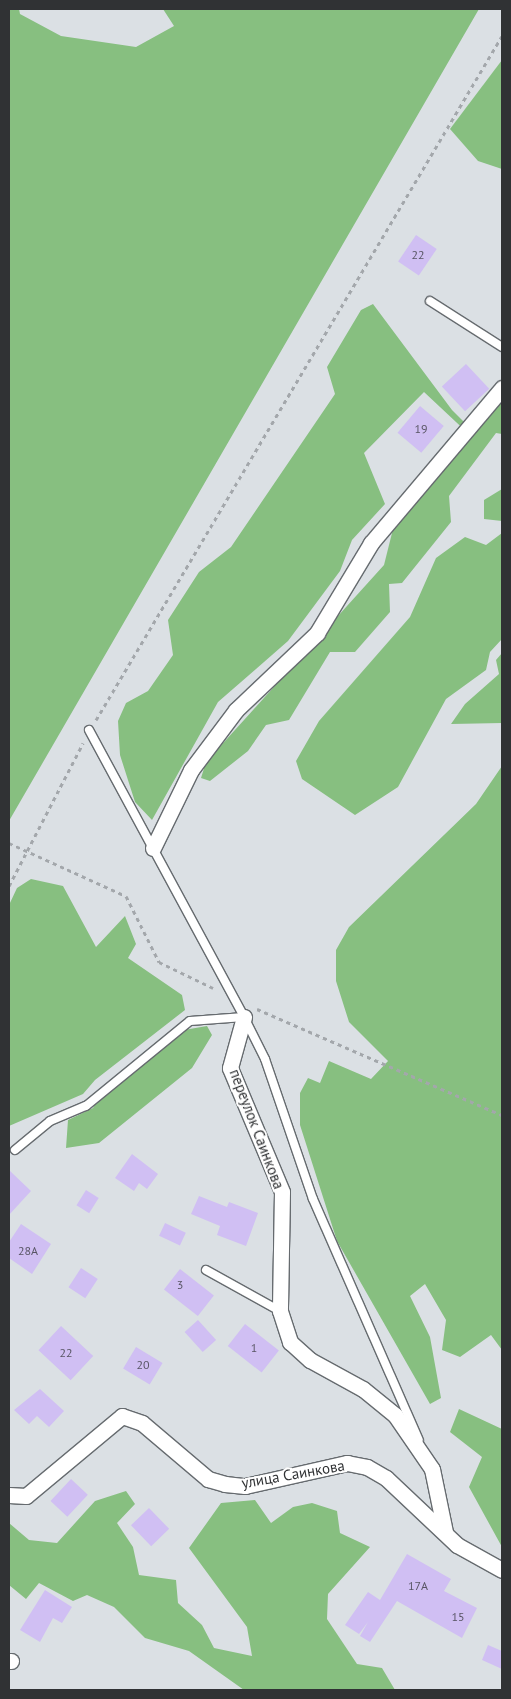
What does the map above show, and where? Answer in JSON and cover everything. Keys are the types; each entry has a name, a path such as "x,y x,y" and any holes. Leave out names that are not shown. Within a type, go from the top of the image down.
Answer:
{"street":[{"path":"153,848 191,770 236,710 317,634 371,543 502,388"},
{"name":"переулок Саинкова","path":"249,1012 230,1068 282,1192 280,1311 290,1342 310,1360 363,1390 395,1415 432,1469 445,1532"},
{"name":"улица Саинкова","path":"9,1495 26,1496 122,1416 142,1424 208,1479 225,1484 245,1486 347,1463 367,1467 386,1478 457,1545 502,1570"}],"lane":[{"path":"430,301 502,347"},
{"path":"90,730 228,995 249,1012 313,1199 432,1469"},
{"path":"15,1150 50,1121 86,1106 190,1021 249,1012"},
{"path":"206,1270 280,1311"}],"path":[{"path":"9,886 90,730 502,36"},
{"path":"9,843 126,896 159,962 228,995"},
{"path":"249,1012 502,1115"}],"green space":[{"path":"9,9 19,9 20,14 61,36 136,47 174,26 163,9 479,9 9,821"},
{"path":"502,60 502,169 478,161 450,129"},
{"path":"373,304 452,410 474,432 502,399 502,434 496,433 449,496 451,522 402,583 389,584 390,612 355,652 330,652 289,720 266,725 248,751 210,781 201,778 206,762 384,565 394,525 472,437 424,392 364,453 385,504 352,540 340,571 288,641 218,702 152,820 135,802 120,755 118,721 126,703 148,691 173,655 168,620 199,572 231,547 335,394 327,367 361,310"},
{"path":"502,489 502,521 484,519 484,500"},
{"path":"502,533 502,639 490,652 486,670 446,699 398,787 355,815 302,779 296,761 319,721 410,617 436,558 465,537 486,545"},
{"path":"502,653 502,723 451,724 465,704 499,674 496,660"},
{"path":"502,766 502,1350 491,1335 460,1357 442,1350 446,1320 425,1284 410,1296 430,1337 441,1398 430,1404 337,1241 300,1125 300,1093 308,1078 320,1083 329,1061 371,1079 388,1061 349,1022 336,981 336,950 349,927 476,804"},
{"path":"31,879 63,886 96,947 125,916 136,944 128,958 182,995 185,1010 95,1080 83,1094 9,1126 9,905 17,888"},
{"path":"207,1026 212,1035 192,1068 99,1143 66,1148 68,1120 93,1108 108,1084 184,1030"},
{"path":"459,1409 502,1429 502,1547 469,1487 482,1457 450,1432"},
{"path":"126,1491 135,1504 117,1523 133,1547 139,1575 176,1580 178,1603 202,1625 214,1648 252,1656 247,1627 189,1548 221,1503 255,1500 271,1523 293,1507 312,1503 337,1511 340,1533 370,1547 328,1594 327,1619 357,1664 382,1668 395,1690 244,1690 189,1651 145,1638 114,1607 87,1595 73,1601 39,1583 26,1599 9,1585 9,1523 29,1540 57,1543 95,1501"}],"building":[{"path":"416,235 437,249 419,276 398,262"},
{"path":"466,364 489,389 465,411 442,387"},
{"path":"420,406 444,426 421,453 398,433"},
{"path":"132,1154 158,1174 147,1189 139,1183 134,1191 115,1178"},
{"path":"9,1170 31,1191 9,1215"},
{"path":"86,1190 99,1198 89,1213 76,1205"},
{"path":"199,1196 227,1207 229,1202 258,1213 246,1246 217,1235 220,1226 191,1214"},
{"path":"165,1223 186,1233 180,1245 159,1236"},
{"path":"21,1224 51,1244 32,1274 9,1258 9,1242"},
{"path":"81,1268 98,1279 85,1298 68,1287"},
{"path":"180,1269 214,1295 198,1316 164,1289"},
{"path":"198,1320 216,1340 203,1352 185,1332"},
{"path":"245,1324 279,1350 262,1373 228,1346"},
{"path":"61,1326 93,1356 71,1380 38,1350"},
{"path":"136,1347 163,1363 150,1384 123,1368"},
{"path":"40,1389 64,1411 49,1427 37,1416 29,1424 14,1410"},
{"path":"71,1479 88,1495 67,1517 51,1501"},
{"path":"149,1508 169,1529 151,1546 131,1525"},
{"path":"407,1554 451,1579 444,1591 477,1608 462,1638 397,1601 370,1642 360,1636 368,1622 359,1634 345,1625 368,1592 380,1600"},
{"path":"45,1590 72,1607 62,1623 53,1618 40,1642 20,1630"},
{"path":"488,1645 502,1651 502,1669 482,1660"}]}
